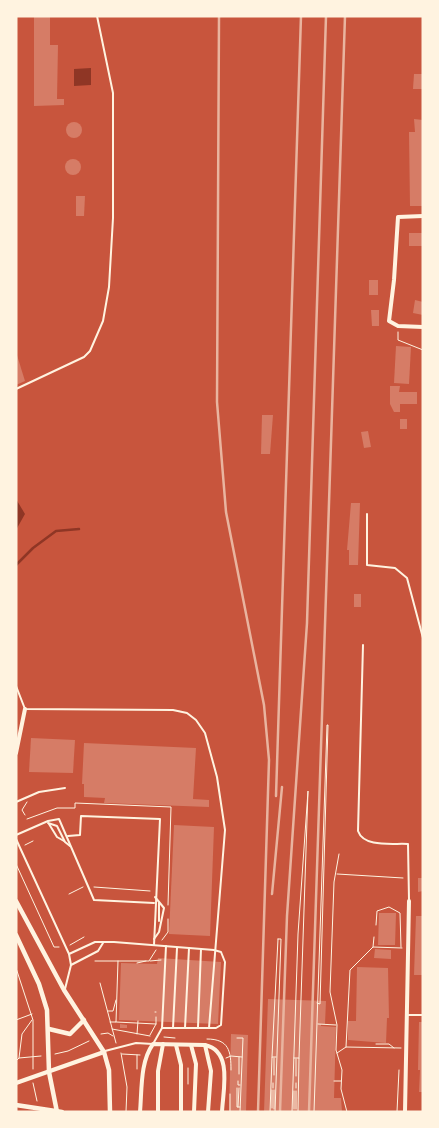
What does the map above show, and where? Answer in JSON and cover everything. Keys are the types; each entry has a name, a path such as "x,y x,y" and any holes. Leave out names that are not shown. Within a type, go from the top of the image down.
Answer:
{"street":[{"path":"423,216 398,217 394,280 389,308 389,321 398,326 423,327"},
{"path":"16,753 25,709"},
{"path":"406,1112 409,901"},
{"path":"16,902 64,990 104,1052 110,1070 110,1112"},
{"path":"16,935 44,997 49,1029 49,1072 57,1111"},
{"path":"49,1029 70,1034 84,1020"},
{"path":"140,1112 144,1063 146,1055 153,1044 204,1045 216,1050 223,1059 222,1112"},
{"path":"158,1112 158,1071 163,1044"},
{"path":"176,1045 181,1065 181,1112"},
{"path":"191,1045 196,1064 194,1112"},
{"path":"204,1045 211,1072 208,1112"},
{"path":"16,1083 104,1052"},
{"path":"16,1105 62,1112"}],"lane":[{"path":"16,389 84,357 90,351 103,321 109,287 112,226 113,93 96,16"},
{"path":"367,514 367,565 395,568 407,578 423,638"},
{"path":"362,645 358,831 369,842 408,844 409,901"},
{"path":"16,686 25,709 173,710 187,714 196,720 205,733 217,777 225,830 214,950 210,1028"},
{"path":"16,802 39,792 65,788"},
{"path":"68,836 80,835 81,816 160,819 154,945"},
{"path":"16,835 42,823 59,819 68,836 70,846 94,900 155,903"},
{"path":"42,823 57,826 65,842"},
{"path":"48,823 57,837 70,846"},
{"path":"16,839 69,954 72,965 64,990"},
{"path":"154,939 160,923 159,901 156,897"},
{"path":"69,954 94,942 154,945 221,952 226,962 222,1023 218,1028 162,1028"},
{"path":"72,965 98,950 104,943"},
{"path":"104,1052 136,1043 153,1044 162,1028 166,946"},
{"path":"172,1028 177,947"},
{"path":"185,1028 189,948"},
{"path":"198,1028 201,949"},
{"path":"408,1015 423,1015"}],"path":[{"path":"398,326 398,340 423,350"},
{"path":"314,1112 317,1003 327,725 328,753 320,1004 317,1003"},
{"path":"308,791 296,1058 295,1110 298,934 308,791"},
{"path":"25,816 22,810 28,804 27,797"},
{"path":"27,819 57,808 75,808 75,803 173,808"},
{"path":"339,854 336,873 330,992 337,1025 337,1054 342,1070 341,1081 347,1111 342,1110"},
{"path":"16,864 54,947 66,947 84,937"},
{"path":"336,873 408,878"},
{"path":"69,894 88,887 156,892 162,897 168,898"},
{"path":"376,925 377,911 389,907 400,913 401,948"},
{"path":"374,937 374,947"},
{"path":"273,1108 273,1089 277,1058 281,939 278,939 275,965 273,1057 273,1089 273,1105 273,1108 275,1112"},
{"path":"346,1046 350,970 374,947 408,948"},
{"path":"116,1022 118,960"},
{"path":"137,963 159,960"},
{"path":"16,968 32,1014 33,1056"},
{"path":"100,983 109,1022 126,1079 126,1112"},
{"path":"108,1011 113,1012 117,997"},
{"path":"16,1020 32,1014"},
{"path":"112,1029 150,1035 156,1024 156,1017"},
{"path":"19,1058 22,1034 33,1020"},
{"path":"109,1022 156,1024"},
{"path":"137,1034 138,1022"},
{"path":"317,1024 337,1025"},
{"path":"16,1061 19,1058 49,1055 77,1048 105,1033 113,1036"},
{"path":"236,1038 243,1038 239,1107"},
{"path":"376,1047 376,1043 389,1044 394,1048"},
{"path":"337,1054 346,1046 408,1049"},
{"path":"399,1054 400,1048"},
{"path":"239,1057 239,1074"},
{"path":"273,1057 277,1058"},
{"path":"273,1057 274,1075"},
{"path":"296,1058 296,1076"},
{"path":"397,1112 399,1064"},
{"path":"334,1080 341,1081"},
{"path":"238,1081 238,1085 241,1085"},
{"path":"270,1112 273,1108 273,1083"},
{"path":"295,1110 296,1083"},
{"path":"238,1088 240,1112"}],"shaded area":[{"path":"91,68 91,85 74,86 74,69"},
{"path":"16,499 25,514 16,530"}],"building":[{"path":"34,16 50,16 50,45 58,45 57,99 64,99 64,105 34,106"},
{"path":"414,74 423,74 423,89 413,89"},
{"path":"414,119 423,120 423,206 410,206 409,132 415,132"},
{"path":"74,122 80,124 82,130 80,136 74,138 68,136 66,130 68,124"},
{"path":"73,159 79,161 81,167 79,173 73,175 67,173 65,167 67,161"},
{"path":"76,196 85,196 84,216 76,216"},
{"path":"409,233 423,233 423,246 409,246"},
{"path":"369,280 378,280 378,295 369,295"},
{"path":"415,300 423,302 423,315 413,313"},
{"path":"371,310 379,310 379,326 372,326"},
{"path":"396,346 411,347 409,384 394,383"},
{"path":"16,352 25,381 16,385"},
{"path":"390,386 400,386 399,392 417,392 417,404 400,404 400,412 394,412 390,404"},
{"path":"262,415 273,415 270,454 261,454"},
{"path":"400,419 407,419 407,429 400,429"},
{"path":"368,431 371,447 364,448 361,432"},
{"path":"351,503 360,503 358,565 349,565 349,550 347,550"},
{"path":"354,594 361,594 361,607 354,607"},
{"path":"31,738 75,740 73,773 29,772"},
{"path":"84,743 196,748 193,799 209,800 209,807 104,803 105,798 84,797 84,784 82,784"},
{"path":"174,825 214,827 210,936 169,934"},
{"path":"418,878 423,878 423,891 418,892"},
{"path":"379,913 396,913 395,945 378,945"},
{"path":"416,916 423,916 423,975 414,975"},
{"path":"375,949 391,950 391,959 374,958"},
{"path":"158,958 221,962 218,1024 119,1020 121,963 157,964"},
{"path":"357,967 388,968 389,1018 387,1018 386,1043 348,1040 348,1021 356,1021"},
{"path":"268,999 326,1001 325,1024 321,1024 321,1026 336,1027 334,1098 341,1098 342,1112 264,1112"},
{"path":"419,1022 423,1022 423,1092 419,1092"},
{"path":"120,1024 127,1025 127,1028 120,1028"},
{"path":"231,1034 248,1035 246,1112 229,1112"}],"waterway":[{"path":"16,565 33,548 56,531 79,529"}],"railway":[{"path":"219,16 217,402 226,512 264,705 269,760 258,1112"},
{"path":"276,796 301,16"},
{"path":"280,1112 287,916 307,623 326,16"},
{"path":"309,1112 345,16"},
{"path":"272,894 282,787"}]}
